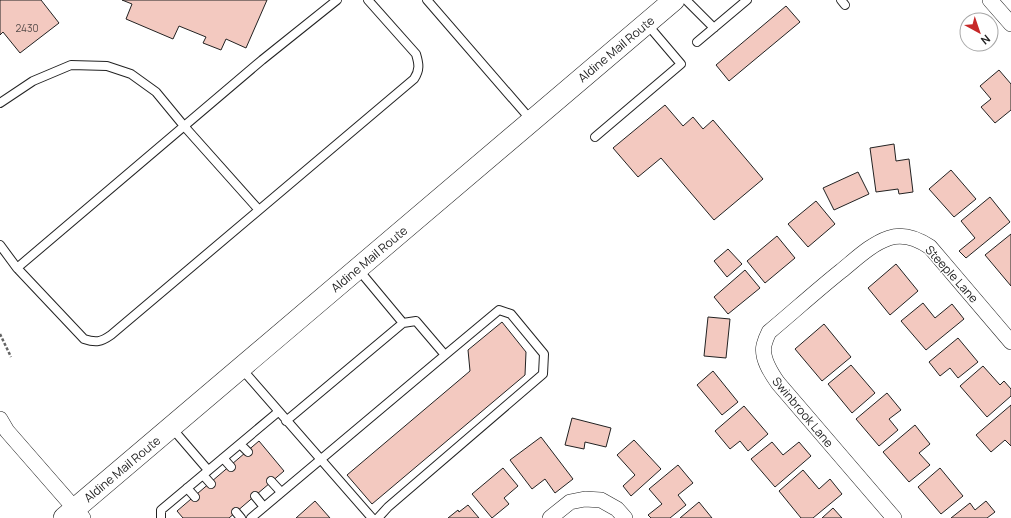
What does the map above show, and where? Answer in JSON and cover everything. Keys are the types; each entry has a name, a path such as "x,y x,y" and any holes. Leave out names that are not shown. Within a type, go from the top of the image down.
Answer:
{"main road":[{"name":"Aldine Mail Route","path":"74,515 171,427 674,0"}],"street":[{"path":"990,0 1011,24"},
{"name":"Steeple Lane","path":"822,286 868,249 889,238 900,236 911,237 930,247 1011,342"},
{"name":"Swinbrook Lane","path":"822,286 769,332 763,346 765,360 778,383 894,518"},
{"path":"0,419 7,431 74,515"},
{"path":"550,518 570,502 585,499 601,500 617,509 625,518"}],"lane":[{"path":"17,268 262,60 337,0"},
{"path":"0,245 17,268 84,339 94,342 104,340 414,79 418,73 419,65 416,54 368,0"},
{"path":"427,0 532,121"},
{"path":"686,0 714,28"},
{"path":"697,42 747,0"},
{"path":"595,137 681,64 647,24"},
{"path":"0,103 33,81 71,65 107,66 131,74 156,92 184,126 259,210"},
{"path":"358,269 403,323"},
{"path":"251,518 499,310 511,314 544,354 543,374 388,507 378,518"},
{"path":"286,421 403,323 416,321 445,355"},
{"path":"240,368 372,518"},
{"path":"161,518 161,510 278,412"},
{"path":"171,427 206,472 211,484"},
{"path":"240,444 248,452"},
{"path":"223,458 231,468"},
{"path":"271,481 281,492"},
{"path":"187,488 195,497"},
{"path":"255,496 264,507"}],"path":[{"path":"0,334 12,357"}],"building":[{"path":"0,0 41,0 59,23 20,53 3,32 0,35"},
{"path":"122,0 267,0 246,48 226,39 221,50 203,43 206,37 179,26 173,39 126,19 132,4"},
{"path":"786,6 800,22 729,81 716,65"},
{"path":"999,70 1011,84 1011,110 995,123 981,107 991,99 980,86"},
{"path":"665,105 683,126 693,117 703,129 713,120 763,179 714,220 661,158 638,177 613,148"},
{"path":"894,144 896,161 909,159 913,192 899,194 898,189 876,192 870,148"},
{"path":"951,170 976,199 954,217 929,189"},
{"path":"858,172 869,194 834,210 823,188"},
{"path":"990,197 1010,222 966,258 959,251 975,238 961,221"},
{"path":"816,201 835,224 808,247 788,224"},
{"path":"1011,234 1011,286 985,255"},
{"path":"777,236 795,258 765,283 747,261"},
{"path":"728,249 742,264 727,277 714,261"},
{"path":"896,264 918,291 890,315 868,288"},
{"path":"745,270 760,288 728,314 714,297"},
{"path":"923,303 935,318 952,304 964,319 926,350 901,321"},
{"path":"708,317 730,319 726,358 704,356"},
{"path":"502,322 526,352 525,375 372,504 347,475 470,371 468,350"},
{"path":"824,324 851,357 822,381 795,349"},
{"path":"958,338 978,362 958,378 950,368 940,376 929,362"},
{"path":"851,365 875,393 852,413 828,384"},
{"path":"983,366 1000,385 1004,381 1011,389 1011,396 987,417 960,386"},
{"path":"713,371 738,402 722,415 697,385"},
{"path":"887,393 901,410 889,419 898,430 879,446 856,419"},
{"path":"1011,405 1011,446 1005,440 991,452 976,435"},
{"path":"744,406 768,434 748,451 740,441 730,449 715,431"},
{"path":"572,418 611,428 606,447 585,442 584,449 565,445"},
{"path":"915,425 930,444 919,453 930,465 909,482 883,452"},
{"path":"541,437 573,479 555,493 545,479 532,489 510,460"},
{"path":"634,440 661,469 631,496 623,486 635,475 617,455"},
{"path":"259,441 284,471 229,518 183,518 177,511"},
{"path":"772,442 783,455 799,442 811,456 775,487 751,459"},
{"path":"678,465 693,483 678,495 686,505 670,518 651,518 648,515 662,504 649,489"},
{"path":"503,468 518,486 504,498 509,504 492,518 472,494"},
{"path":"940,468 963,496 941,514 918,487"},
{"path":"803,470 819,489 830,479 842,494 813,518 801,518 779,491"},
{"path":"315,501 330,518 296,518"},
{"path":"986,501 995,512 987,518 951,518 970,503 975,510"},
{"path":"699,502 712,518 680,518"},
{"path":"468,505 479,518 448,518 458,510 459,512"},
{"path":"833,508 842,518 822,518"}]}
